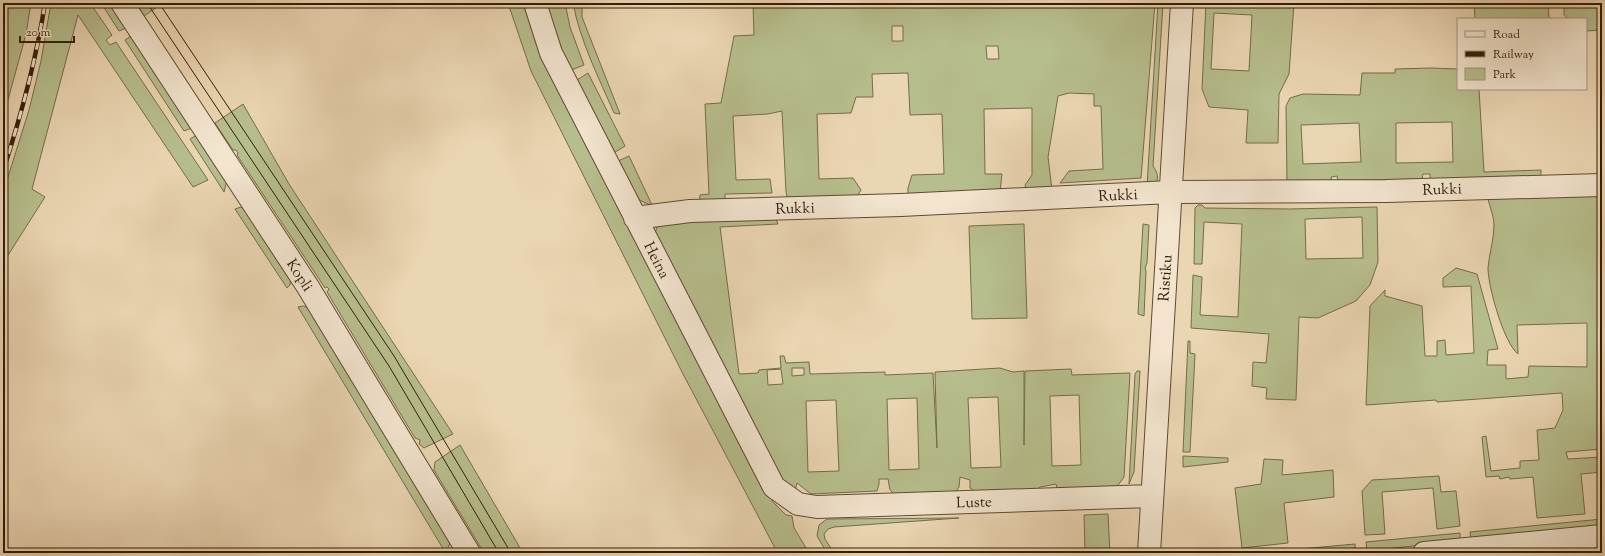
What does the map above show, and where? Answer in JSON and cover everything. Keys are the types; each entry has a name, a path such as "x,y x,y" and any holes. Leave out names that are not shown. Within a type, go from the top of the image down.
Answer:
{"street":[{"name":"Kopli","path":"122,3 308,286 469,553"},
{"name":"Heina","path":"535,3 551,53 774,487 798,504"},
{"name":"Ristiku","path":"1149,553 1151,496 1182,3"},
{"name":"Rukki","path":"635,218 690,211 901,205 1170,192 1386,191 1602,185"},
{"name":"Luste","path":"798,504 817,507 1151,496"},
{"path":"1424,553 1602,536"}],"green space":[{"path":"3,3 31,3 26,34 3,118"},
{"path":"51,3 90,3 112,35 106,40 110,45 116,42 208,180 193,187 78,15 32,189 45,197 3,263 3,193 29,110 41,61"},
{"path":"101,3 109,3 126,28 119,31"},
{"path":"136,3 163,3 144,16"},
{"path":"508,3 528,3 701,364 773,502 786,515 792,516 794,528 809,553 779,553 775,548 683,374 531,71"},
{"path":"542,3 565,3 570,27 584,65 569,71"},
{"path":"573,3 582,3 582,17 620,114 614,113 596,73 580,31"},
{"path":"753,3 1063,3 1068,6 1068,3 1155,3 1141,178 1060,183 1069,171 1103,169 1101,106 1094,106 1094,94 1069,93 1058,96 1048,157 1052,190 1026,192 1025,185 1032,175 1032,108 984,109 985,174 1002,174 1000,192 908,196 908,188 912,175 944,174 942,114 910,115 908,73 872,74 873,97 856,97 851,113 817,114 819,179 853,178 861,190 856,198 788,201 786,192 782,111 768,114 733,116 736,180 770,179 772,193 725,194 725,204 699,205 700,195 709,194 705,104 721,103 734,36 754,35","holes":["892,26 903,26 903,41 892,41","986,46 998,46 999,59 987,59"]},
{"path":"1158,3 1163,3 1153,166 1157,173 1157,180 1155,186 1147,187"},
{"path":"1206,3 1294,3 1289,74 1279,94 1278,143 1246,143 1248,110 1209,107 1202,89","holes":["1214,13 1252,15 1249,71 1211,69"]},
{"path":"1474,3 1548,3 1549,18 1475,18"},
{"path":"1564,3 1597,3 1602,30 1587,31 1587,18 1567,18 1564,15"},
{"path":"131,36 192,128 184,131 125,40"},
{"path":"1395,69 1457,69 1457,90 1479,90 1484,172 1541,170 1541,176 1430,179 1430,174 1423,174 1422,179 1338,181 1337,176 1331,177 1332,182 1287,182 1286,106 1290,98 1303,94 1360,95 1362,73 1395,73","holes":["1452,122 1453,162 1396,163 1396,123","1359,123 1361,162 1303,164 1301,125"]},
{"path":"588,73 625,146 612,154 574,82"},
{"path":"243,104 289,184 453,434 424,448 419,444 420,440 415,438 327,292 329,289 327,287 325,288 237,155 238,153 236,150 233,150 215,123"},
{"path":"197,135 227,180 224,192 190,139"},
{"path":"629,156 652,205 637,199 632,194 614,163"},
{"path":"1602,191 1602,381 1599,381 1600,389 1602,389 1602,449 1566,452 1568,459 1602,457 1602,472 1581,474 1585,514 1537,518 1533,477 1510,479 1509,477 1500,479 1499,476 1486,477 1482,437 1486,436 1491,471 1520,468 1520,461 1539,460 1537,430 1555,428 1563,410 1562,393 1437,402 1436,400 1366,405 1370,306 1385,290 1385,296 1422,306 1425,356 1437,356 1437,341 1445,340 1446,355 1474,353 1471,286 1443,287 1443,278 1456,268 1477,274 1498,349 1488,350 1487,365 1506,365 1506,379 1528,377 1529,366 1587,367 1587,323 1517,325 1518,354 1507,339 1494,301 1489,277 1489,257 1494,225 1487,195"},
{"path":"1198,205 1202,205 1205,208 1289,209 1377,207 1378,262 1370,285 1356,301 1318,318 1299,317 1296,400 1266,399 1267,388 1252,386 1253,362 1266,363 1269,334 1191,328 1193,275 1202,277 1200,315 1238,317 1242,224 1204,222 1202,264 1194,264 1195,208","holes":["1362,217 1363,258 1306,259 1305,219"]},
{"path":"241,207 248,212 291,278 290,285 287,288 235,209"},
{"path":"776,219 778,224 720,227 739,374 758,373 759,370 781,368 780,356 784,356 786,363 809,362 810,374 885,372 885,375 933,373 937,448 935,372 1000,368 1013,372 1024,371 1024,445 1025,371 1071,369 1072,375 1130,373 1124,477 1116,488 1057,488 1056,484 1040,487 1035,491 974,491 970,488 970,480 960,477 959,487 955,493 895,495 890,490 888,479 879,479 877,491 811,494 797,483 795,491 784,483 655,233 658,224 663,221","holes":["792,368 804,368 804,375 792,376","781,369 783,384 768,385 767,370","1079,395 1081,465 1052,466 1050,396","998,397 1001,467 971,468 968,398","917,398 919,469 889,470 887,399","836,400 839,471 808,472 806,401"]},
{"path":"1024,224 1027,318 972,319 969,226"},
{"path":"1143,224 1149,225 1147,263 1145,268 1144,316 1138,314"},
{"path":"303,306 311,309 450,543 445,552 298,307"},
{"path":"1188,341 1190,341 1190,353 1195,354 1190,452 1183,452"},
{"path":"1137,371 1140,371 1134,472 1129,484 1135,374"},
{"path":"460,445 523,553 484,553 434,470 435,462"},
{"path":"1183,456 1228,458 1228,462 1183,467"},
{"path":"1264,459 1283,460 1282,475 1333,470 1334,497 1284,503 1288,543 1242,548 1235,488 1261,484"},
{"path":"1439,476 1441,492 1456,491 1460,526 1437,529 1433,488 1382,492 1385,534 1365,535 1362,491 1372,480"},
{"path":"1108,514 1110,553 1085,553 1084,515"},
{"path":"959,518 834,527 828,529 824,534 825,539 834,553 827,553 817,536 819,525 827,519"},
{"path":"1602,519 1602,528 1471,540 1470,532"},
{"path":"1460,533 1460,541 1367,551 1366,542"},
{"path":"1355,544 1355,552 1349,553 1257,553"}],"tram line":[{"path":"147,3 389,366 499,553"},
{"path":"159,3 394,356 511,553"}],"railway":[{"path":"3,171 27,88 45,3"}]}
